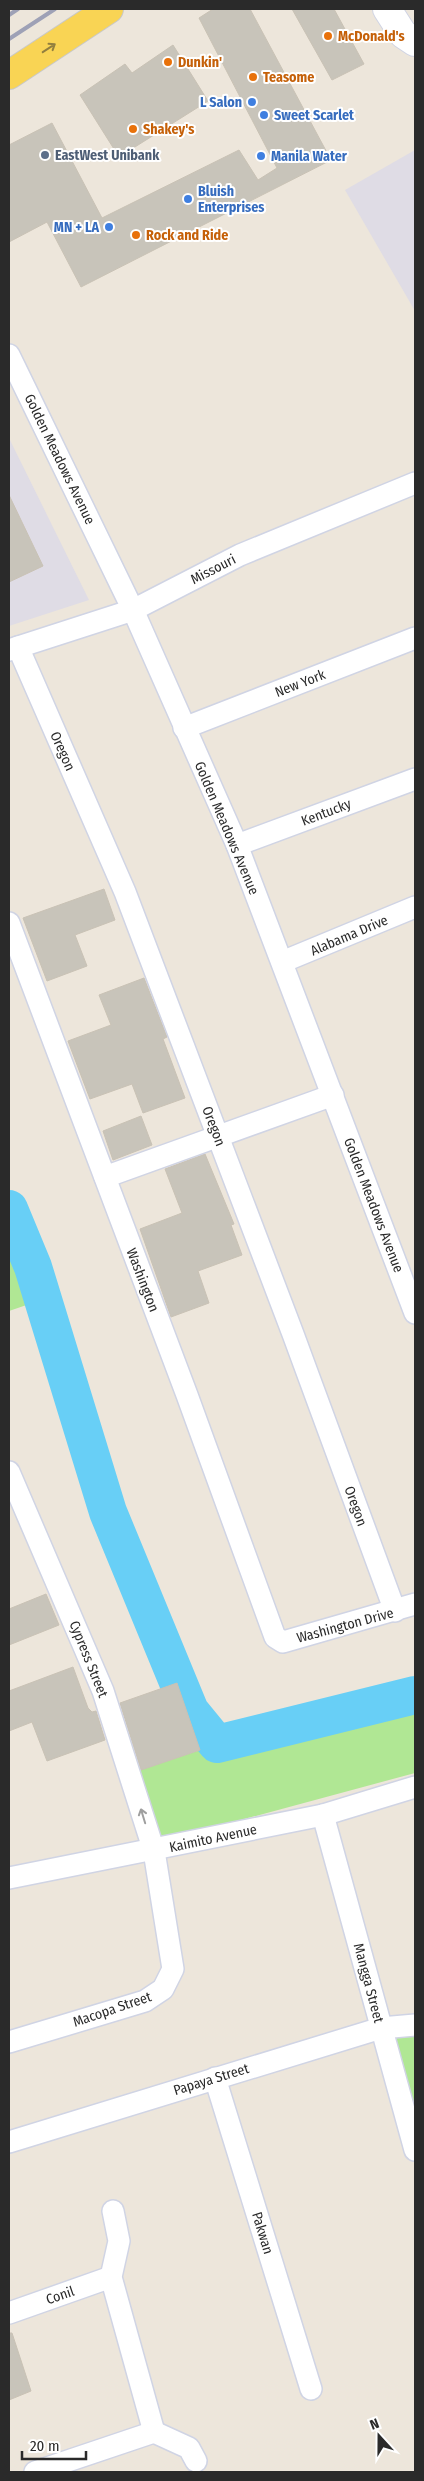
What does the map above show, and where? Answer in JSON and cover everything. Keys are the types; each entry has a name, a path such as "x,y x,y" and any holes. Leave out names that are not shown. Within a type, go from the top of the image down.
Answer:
{"main road":[{"path":"9,75 109,9"}],"street":[{"path":"387,9 403,34 415,42"},
{"name":"Golden Meadows Avenue","path":"9,355 133,610 237,845 333,1095 410,1285 415,1313"},
{"name":"Missouri","path":"13,649 133,610 240,555 415,483"},
{"name":"New York","path":"184,728 415,638"},
{"name":"Oregon","path":"13,649 126,892 394,1611"},
{"name":"Kentucky","path":"237,845 415,779"},
{"name":"Alabama Drive","path":"282,962 415,907"},
{"name":"Washington","path":"9,923 275,1637"},
{"path":"105,1177 333,1095"},
{"name":"Cypress Street","path":"9,1472 103,1691 154,1851"},
{"name":"Washington Drive","path":"275,1637 283,1642 415,1604"},
{"name":"Kaimito Avenue","path":"9,1878 154,1851 323,1814 415,1787"},
{"name":"Mangga Street","path":"323,1814 415,2150"},
{"name":"Macopa Street","path":"9,2042 145,2000 164,1989 173,1969 154,1851"},
{"name":"Papaya Street","path":"9,2142 381,2028 415,2025"},
{"name":"Pakwan","path":"215,2078 311,2389"},
{"path":"113,2211 119,2241 111,2277 154,2432"},
{"name":"Conil","path":"9,2313 111,2277"},
{"path":"36,2472 154,2432 190,2448 196,2461"}],"shaded area":[{"path":"415,150 415,311 345,190"},
{"path":"9,438 89,600 9,626"}],"green space":[{"path":"9,1196 50,1297 9,1311"},
{"path":"415,1712 415,1773 159,1842 140,1770 200,1750 217,1760"},
{"path":"415,2031 415,2134 387,2034"}],"building":[{"path":"213,9 250,9 331,160 81,287 47,222 9,242 9,145 52,123 102,218 239,150 258,180 277,168 199,18"},
{"name":"McDonald's","path":"292,9 334,9 364,64 332,80"},
{"name":"Shakey's","path":"173,45 208,101 119,157 80,95 125,64 132,73"},
{"path":"9,495 43,566 9,582"},
{"path":"104,889 115,920 75,935 87,966 47,981 23,918"},
{"path":"144,978 167,1037 163,1039 185,1098 143,1113 132,1084 90,1099 68,1041 111,1025 99,995"},
{"path":"141,1116 152,1145 113,1160 103,1131"},
{"path":"205,1154 234,1224 231,1225 242,1255 198,1271 209,1303 171,1317 140,1229 182,1213 165,1169"},
{"path":"46,1594 59,1625 9,1645 9,1609"},
{"path":"73,1667 88,1708 92,1712 96,1711 105,1740 47,1761 32,1722 9,1731 9,1691"},
{"path":"177,1683 200,1750 141,1770 120,1703"},
{"path":"9,2333 12,2333 31,2391 9,2400"}],"waterway":[{"path":"9,1209 33,1267 108,1512 190,1711 217,1744 415,1695"}],"railway":[{"path":"9,15 18,9"},
{"path":"9,39 55,9"}],"place":[{"name":"McDonald's","path":"328,36"},
{"name":"Dunkin'","path":"168,62"},
{"name":"Teasome","path":"253,77"},
{"name":"L Salon","path":"252,102"},
{"name":"Sweet Scarlet","path":"264,115"},
{"name":"Shakey's","path":"133,129"},
{"name":"EastWest Unibank","path":"45,155"},
{"name":"Manila Water","path":"261,156"},
{"name":"Bluish Enterprises","path":"188,199"},
{"name":"MN + LA","path":"109,227"},
{"name":"Rock and Ride","path":"136,235"}]}
